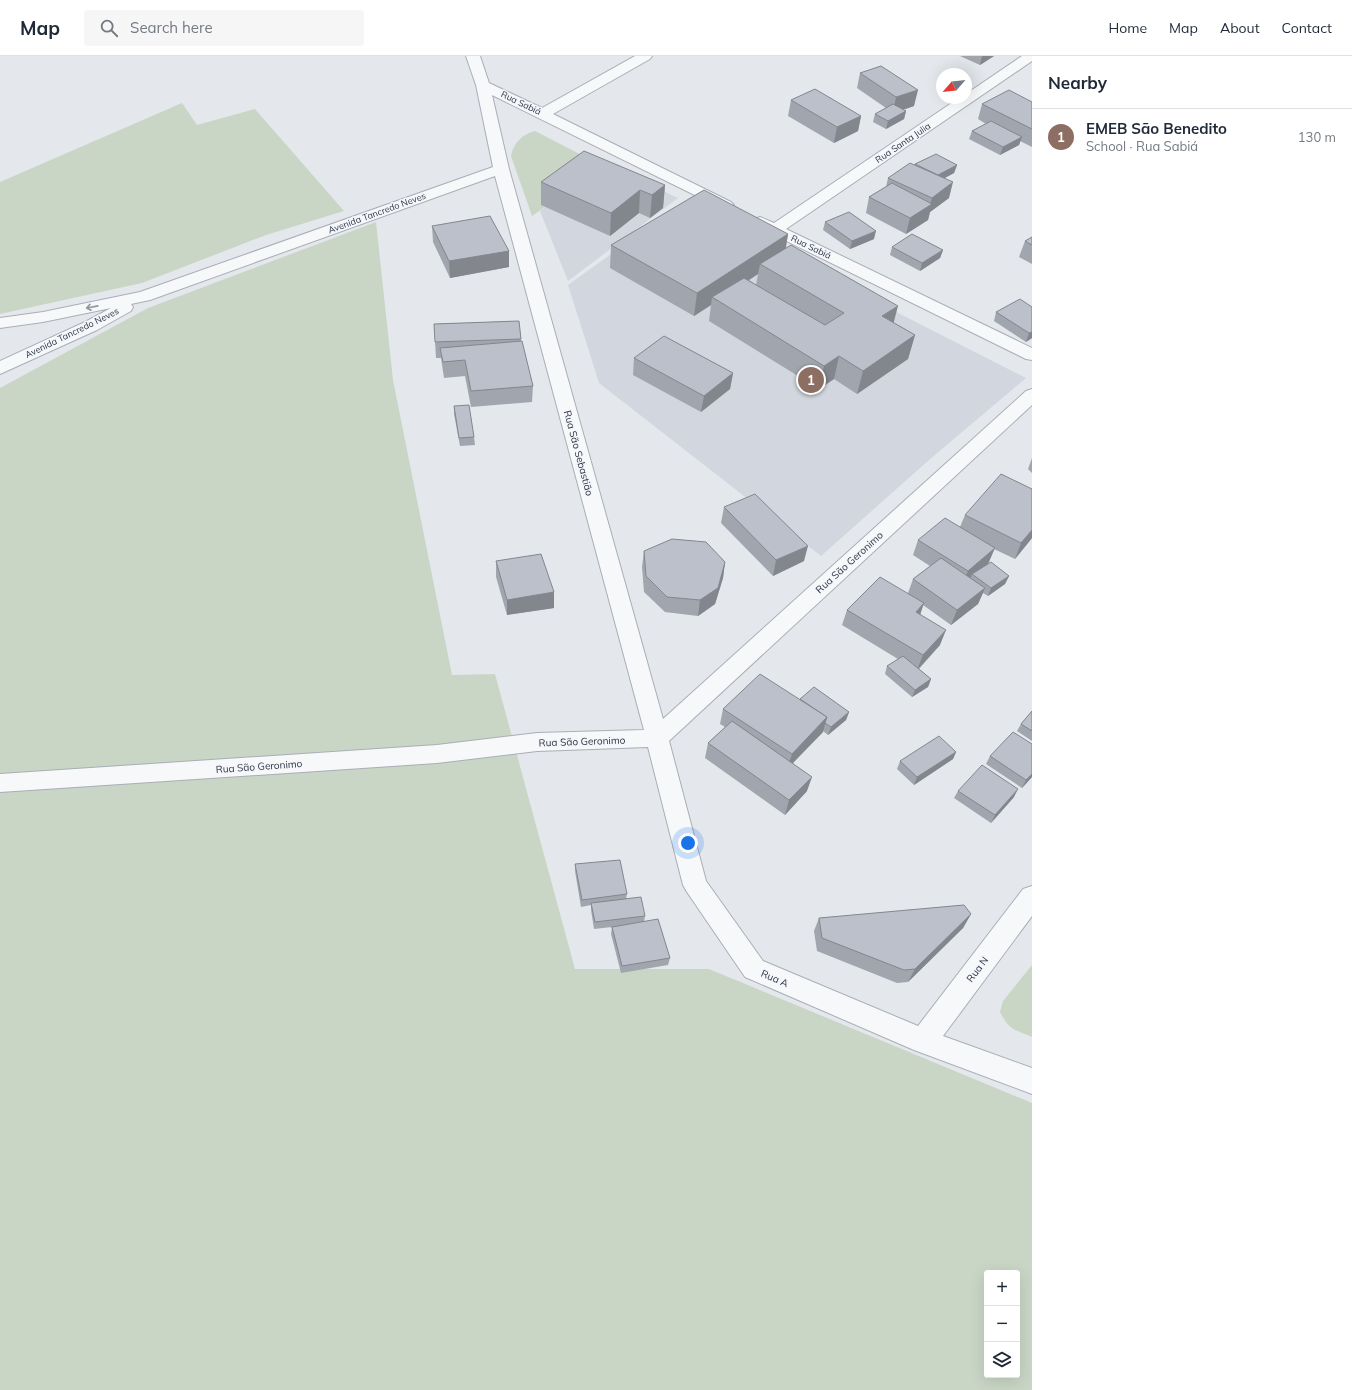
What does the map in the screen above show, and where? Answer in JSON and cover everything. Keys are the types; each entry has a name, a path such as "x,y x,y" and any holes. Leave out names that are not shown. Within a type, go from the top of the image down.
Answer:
{"street":[{"path":"473,56 483,85 501,169"},
{"path":"542,114 646,56"},
{"name":"Rua Santa Julia","path":"775,229 1031,56"},
{"name":"Rua Sabiá","path":"483,85 1032,356"},
{"name":"Avenida Tancredo Neves","path":"0,323 144,296 501,169"},
{"name":"Rua São Sebastião","path":"501,169 657,738"},
{"name":"Avenida Tancredo Neves","path":"0,368 91,326 144,296"},
{"name":"Rua São Geronimo","path":"0,783 429,754 537,742 657,738 1032,395"},
{"name":"Rua A","path":"657,738 695,886 754,969 923,1041 1032,1081"},
{"name":"Rua N","path":"923,1041 1032,897"}],"shaded area":[{"path":"618,170 678,198 568,281 540,211 559,197"},
{"path":"682,203 1026,378 929,460 821,556 599,383 568,285"}],"green space":[{"path":"182,103 197,125 255,109 344,211 266,235 142,283 0,314 0,182"},
{"path":"535,131 607,168 559,197 532,216 511,156 514,147 519,140 526,134"},
{"path":"376,222 393,380 452,675 495,674 575,969 709,969 1032,1103 1032,1390 0,1390 0,388 148,308"},
{"path":"1032,965 1032,1037 1013,1029 1006,1023 1000,1012 1003,1001"}],"building":[{"path":"881,66 918,90 896,97 860,73"},
{"path":"815,89 861,116 837,127 791,100"},
{"path":"1009,90 1032,102 1032,129 982,104"},
{"path":"893,104 906,111 888,121 875,114"},
{"path":"991,121 1022,137 1003,147 972,131"},
{"path":"584,151 665,185 652,195 640,190 611,213 541,182"},
{"path":"936,154 957,165 938,175 915,164"},
{"path":"910,163 953,182 932,198 888,178"},
{"path":"892,183 932,204 910,218 869,197"},
{"path":"704,190 788,234 697,293 611,245"},
{"path":"849,212 876,231 852,241 825,222"},
{"path":"490,216 509,251 449,261 432,226"},
{"path":"912,234 943,250 922,263 892,247"},
{"path":"1032,237 1032,245 1025,241"},
{"path":"791,245 898,306 882,316 915,335 863,371 839,356 824,366 712,297 744,278 825,325 844,313 760,264"},
{"path":"1020,299 1032,307 1032,332 1029,333 996,312"},
{"path":"519,321 521,339 435,342 434,324"},
{"path":"664,336 733,373 704,396 634,358"},
{"path":"522,341 533,386 471,391 465,360 443,362 440,348"},
{"path":"469,405 474,437 459,438 454,406"},
{"path":"1001,474 1032,489 1032,530 1021,543 965,515"},
{"path":"755,494 808,546 776,560 724,507"},
{"path":"945,518 995,548 968,571 918,540"},
{"path":"672,539 706,542 725,562 718,588 700,600 667,597 646,576 644,551"},
{"path":"541,554 554,592 507,600 496,561"},
{"path":"941,558 985,588 957,610 913,579"},
{"path":"991,562 1009,576 991,588 972,574"},
{"path":"880,577 924,603 916,612 946,630 923,655 847,610"},
{"path":"903,656 931,679 915,690 887,666"},
{"path":"760,674 827,717 792,754 723,709"},
{"path":"814,687 849,712 831,727 825,723 827,717 800,699"},
{"path":"1032,711 1032,731 1021,724"},
{"path":"732,721 812,777 789,800 708,743"},
{"path":"1013,732 1032,744 1032,774 1026,780 990,756"},
{"path":"939,736 956,752 917,777 900,761"},
{"path":"982,765 1018,789 995,815 958,791"},
{"path":"620,860 627,894 582,900 575,864"},
{"path":"641,897 645,916 595,922 591,903"},
{"path":"964,905 971,914 915,969 904,970 822,938 819,918"},
{"path":"658,919 670,958 622,966 612,927"}],"place":[{"name":"EMEB São Benedito","path":"811,380"}]}
